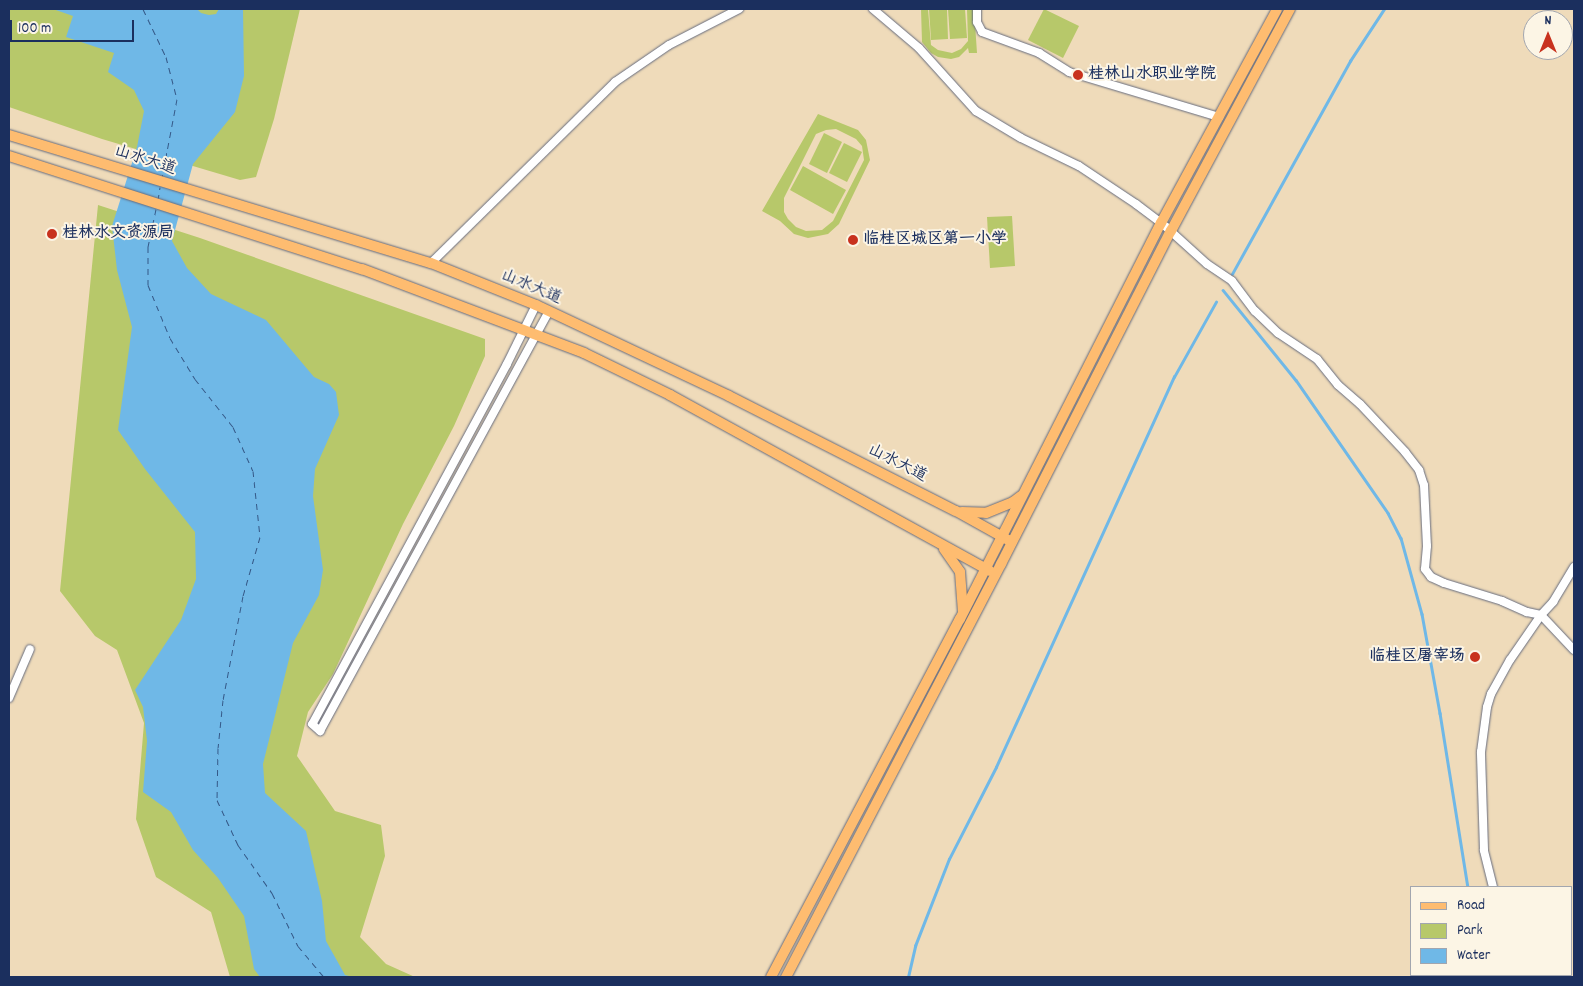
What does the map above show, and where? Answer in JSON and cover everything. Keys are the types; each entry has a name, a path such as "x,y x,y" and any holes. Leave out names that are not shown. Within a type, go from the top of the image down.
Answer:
{"main road":[{"path":"771,977 963,613 1161,222 1277,9"},
{"path":"786,977 1171,231 1290,9"},
{"name":"山水大道","path":"9,135 198,194 432,263 536,305 729,396 956,511 1012,542"},
{"path":"9,156 362,269 584,353 670,395 995,575"},
{"path":"956,511 986,513 1013,502 1024,493"},
{"path":"938,543 960,572 963,613"}],"street":[{"path":"432,263 616,82 669,44 739,9"},
{"path":"873,9 918,48 981,115 1021,138 1085,170 1161,222 1207,264 1234,283 1251,306 1274,330 1317,359 1338,385 1360,404 1413,461 1424,484 1425,569 1431,577 1444,584 1541,615 1574,650"},
{"path":"977,9 977,22 982,32 1039,53 1068,72 1219,117"},
{"path":"536,305 312,724 320,730 549,311"},
{"path":"1493,886 1484,850 1481,752 1487,707 1491,694 1510,660 1541,615 1553,602 1574,567"},
{"path":"9,698 30,649"}],"green space":[{"path":"9,9 300,9 274,119 256,177 240,180 102,139 9,107"},
{"path":"921,9 928,9 931,45 938,50 952,53 961,49 968,41 967,9 974,9 977,53 969,53 968,48 959,57 951,59 938,57 931,53 922,42"},
{"path":"929,9 947,9 948,39 931,40"},
{"path":"948,9 965,9 967,38 950,39"},
{"path":"1044,9 1079,26 1063,58 1028,40"},
{"path":"818,114 858,130 866,140 870,160 839,224 828,234 808,238 794,234 780,221 762,211","holes":["836,129 856,139 862,146 864,160 833,221 822,230 806,231 796,227 784,212 784,198 816,134"]},
{"path":"824,133 842,142 827,173 809,164"},
{"path":"844,143 862,152 847,182 829,173"},
{"path":"803,166 846,190 833,214 790,190"},
{"path":"98,205 200,238 485,339 485,356 454,426 403,524 333,674 308,712 297,756 335,811 381,825 385,856 360,937 386,964 415,977 230,977 211,912 156,877 136,819 144,723 117,650 95,636 60,591"},
{"path":"1012,216 1015,266 990,268 987,217"}],"water":[{"path":"53,9 197,9 201,13 209,15 216,14 219,9 243,9 244,76 235,112 193,164 172,241 187,268 211,294 266,320 314,377 329,384 336,392 339,415 315,469 313,496 323,570 319,595 293,643 263,764 265,793 306,831 322,901 326,941 345,975 353,977 260,977 254,969 244,916 218,878 193,850 171,812 143,792 147,741 143,707 135,690 181,620 196,579 195,532 145,469 118,430 132,327 117,270 112,226 137,147 144,111 134,90 108,72 114,53 66,37 73,16"}],"waterway":[{"path":"1232,274 1350,61 1384,9"},
{"path":"1223,290 1296,380 1388,513 1401,538 1422,614 1468,886"},
{"path":"908,977 915,946 949,859 996,767 1174,377 1216,302"}],"ferry route":[{"path":"143,9 166,57 177,99 162,178"},
{"path":"158,200 160,187"},
{"path":"156,209 148,247 148,285 170,338 195,379 233,427 253,471 260,537 243,596 223,700 218,748 217,800 238,845 272,893 298,946 324,977"}],"place":[{"name":"桂林山水职业学院","path":"1078,75"},
{"name":"桂林水文资源局","path":"52,234"},
{"name":"临桂区城区第一小学","path":"853,240"},
{"name":"临桂区屠宰场","path":"1475,657"}]}
